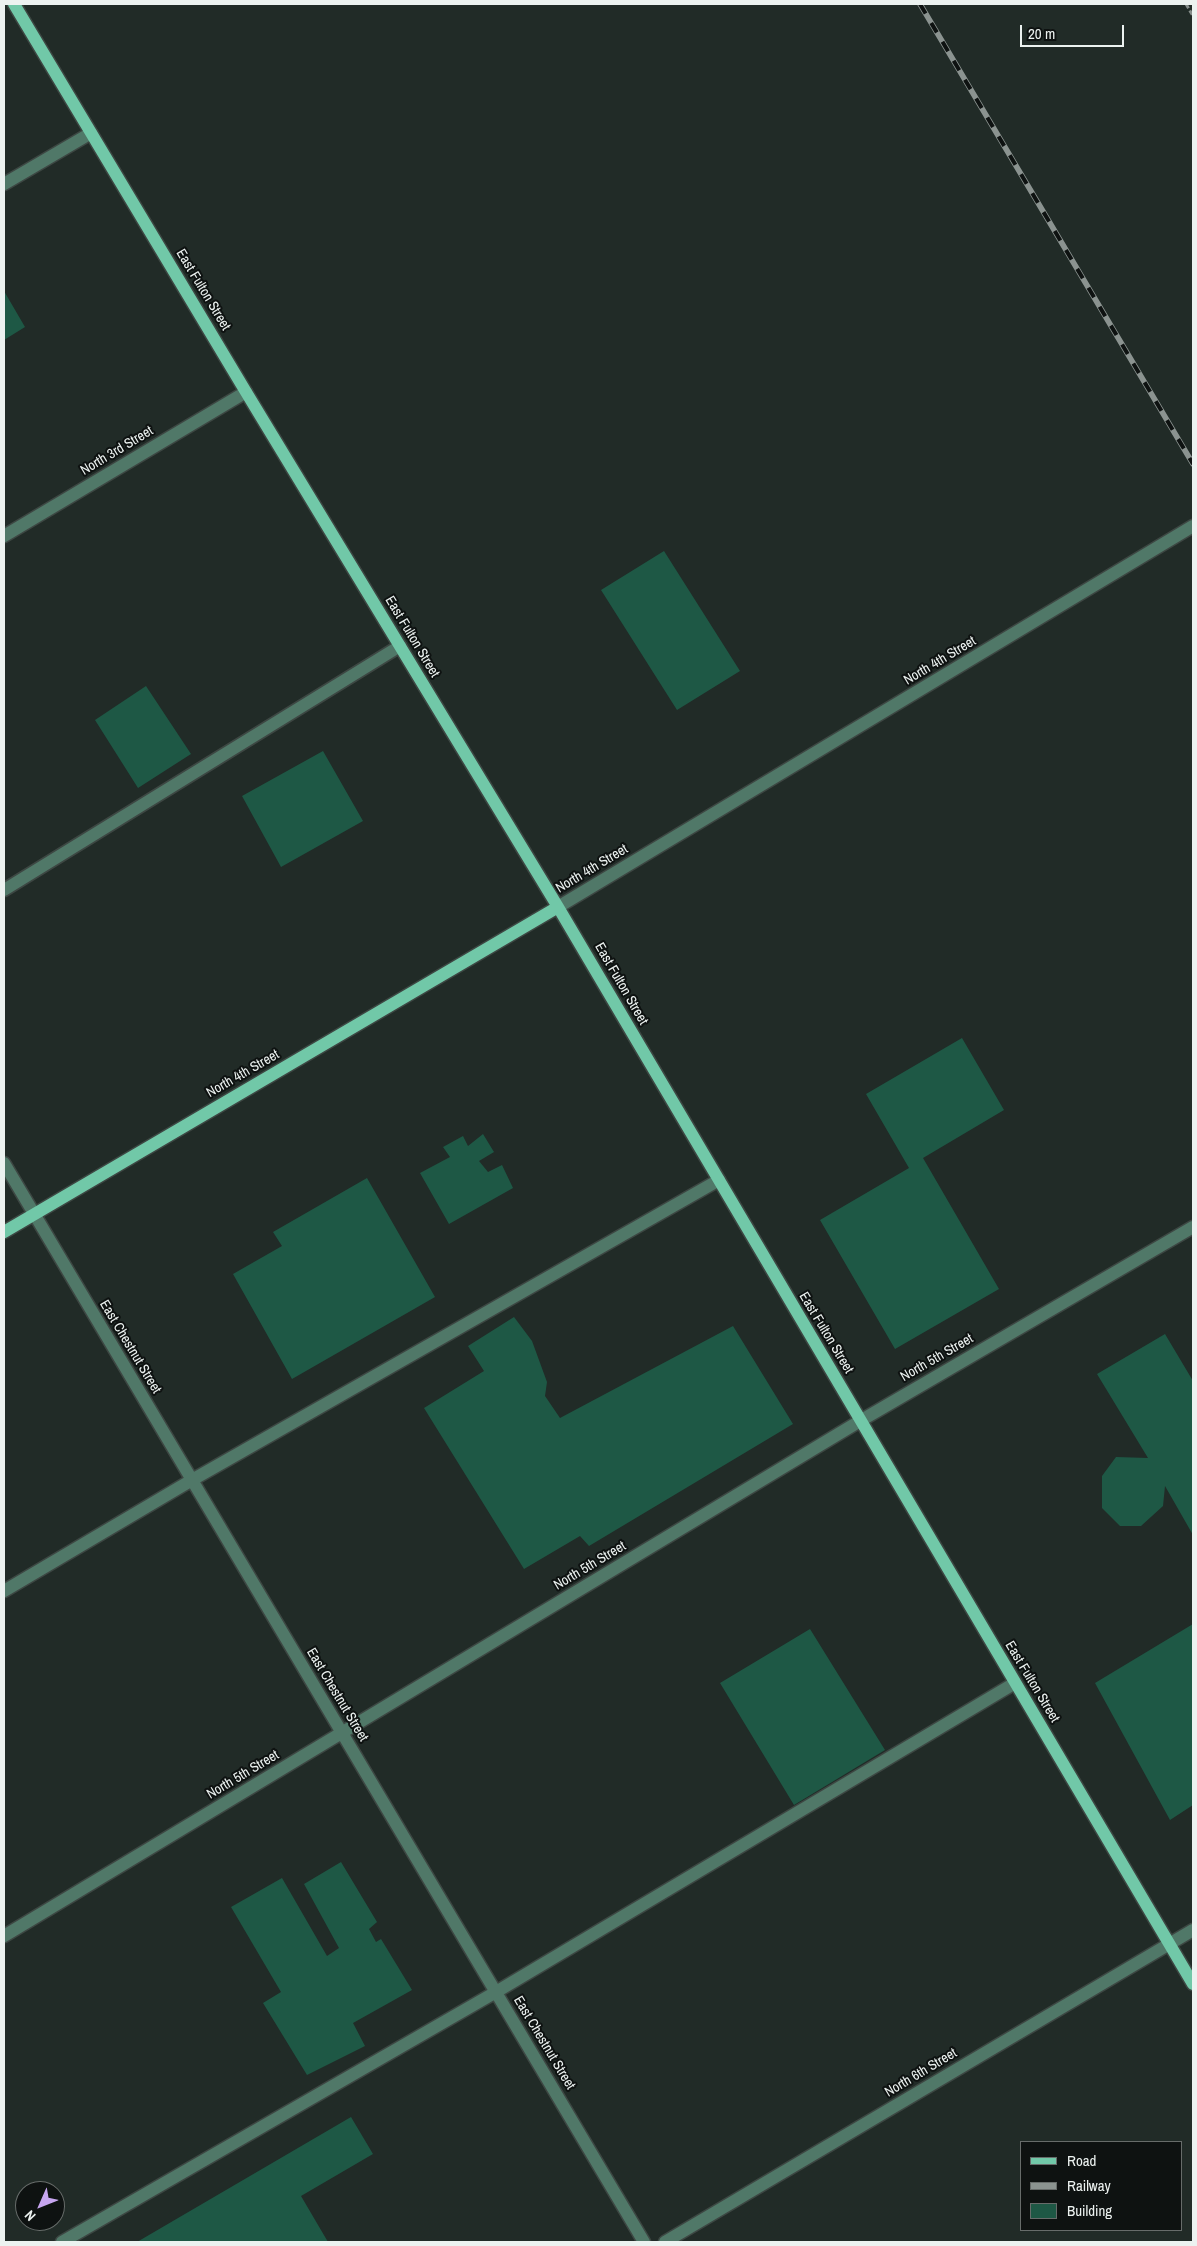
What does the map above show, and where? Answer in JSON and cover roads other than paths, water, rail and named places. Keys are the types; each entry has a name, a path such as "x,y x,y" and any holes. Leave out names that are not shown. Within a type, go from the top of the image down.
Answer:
{"main road":[{"name":"East Fulton Street","path":"14,4 558,907 1193,1984"},
{"name":"North 4th Street","path":"4,1232 558,907"}],"street":[{"path":"4,184 91,133"},
{"name":"North 3rd Street","path":"4,536 246,392"},
{"name":"North 4th Street","path":"558,907 1193,526"},
{"path":"4,890 400,646"},
{"name":"East Chestnut Street","path":"4,1163 644,2242"},
{"path":"4,1590 192,1480 719,1180"},
{"name":"North 5th Street","path":"4,1936 860,1421 1193,1226"},
{"path":"62,2242 496,1992 1015,1683"},
{"name":"North 6th Street","path":"665,2242 1193,1930"}],"railway":[{"path":"920,4 1193,464"}]}
